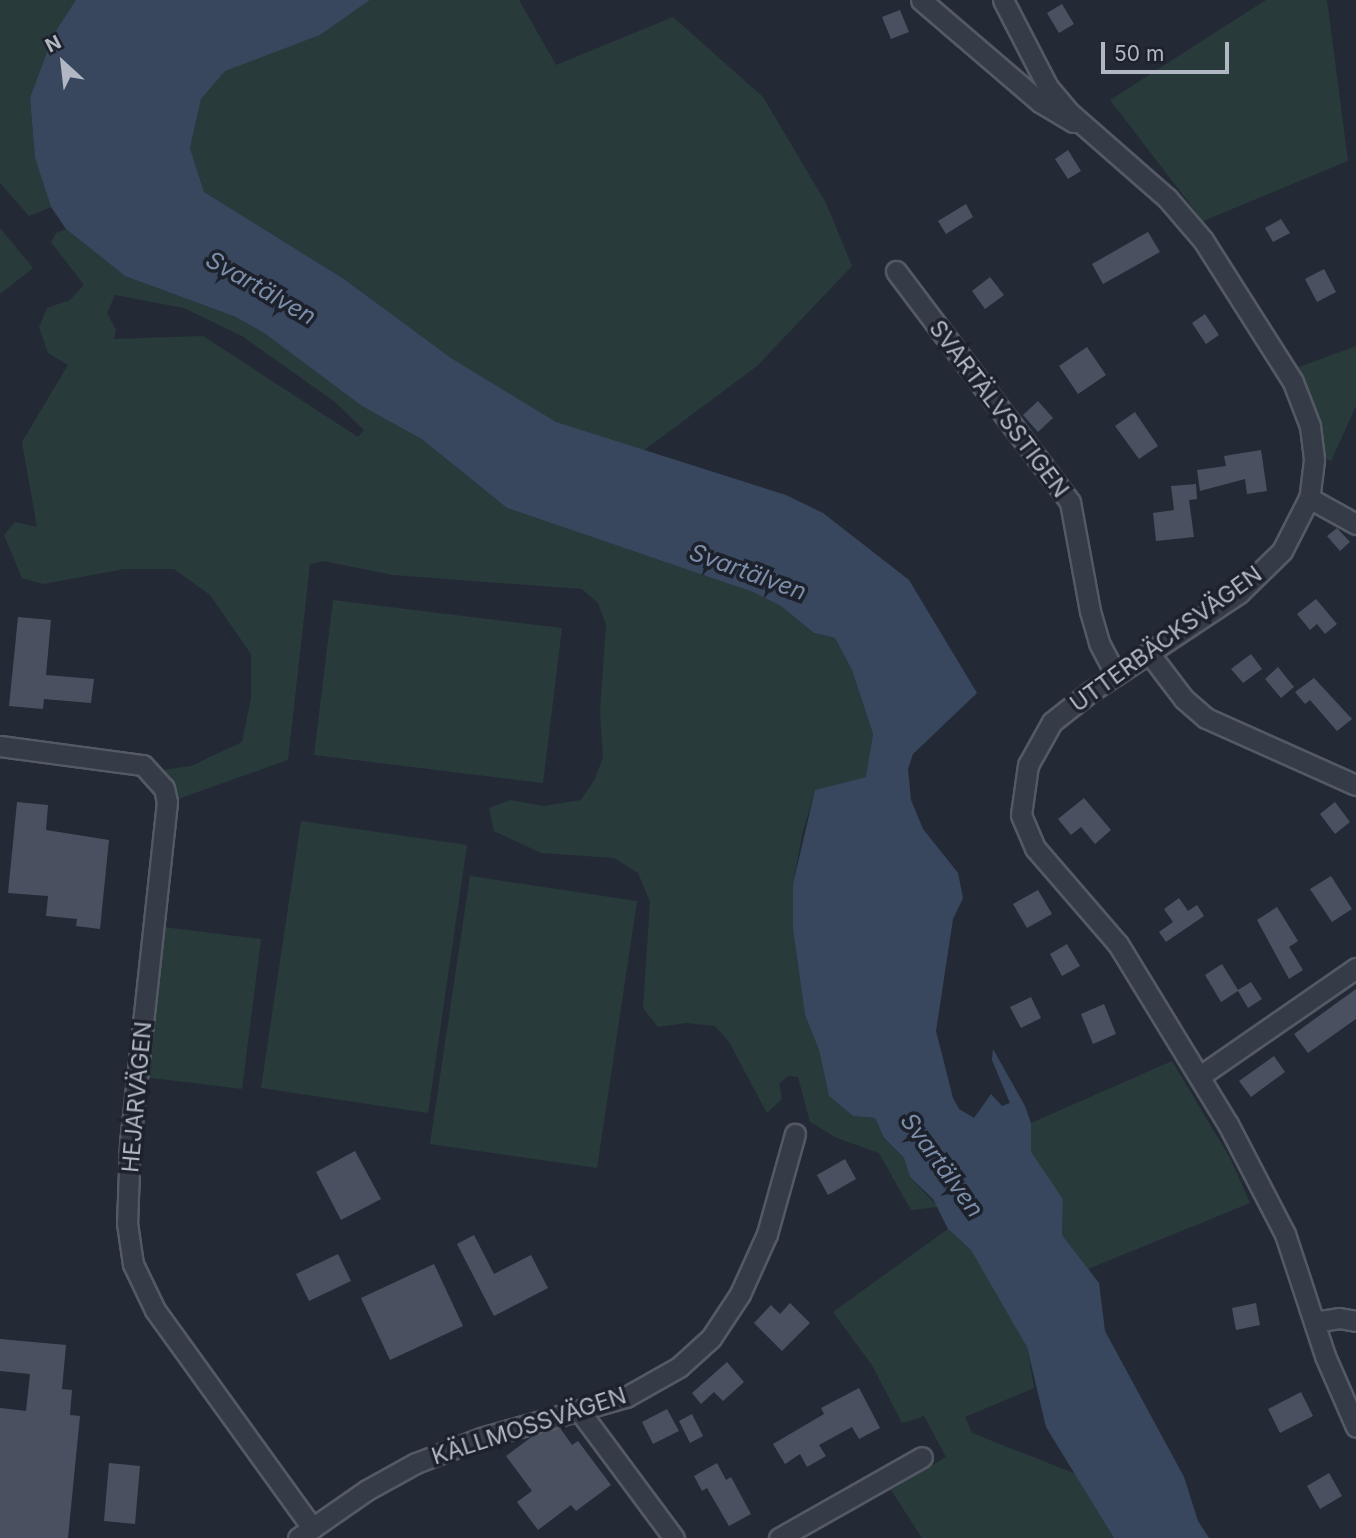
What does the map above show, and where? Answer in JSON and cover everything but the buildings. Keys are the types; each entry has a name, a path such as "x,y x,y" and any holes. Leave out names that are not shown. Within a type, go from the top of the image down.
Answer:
{"street":[{"path":"920,0 1059,117 1084,126"},
{"name":"UTTERBÄCKSVÄGEN","path":"1003,0 1048,87 1084,126 1167,198 1203,240 1241,295 1293,382 1311,426 1314,460 1309,498 1282,551 1262,573 1052,722 1028,765 1021,816 1035,848 1118,944 1200,1076 1285,1234 1341,1401 1356,1427"},
{"name":"SVARTÄLVSSTIGEN","path":"896,271 1070,502 1090,611 1099,643 1116,675"},
{"path":"1309,498 1356,524"},
{"path":"1149,653 1184,699 1206,718 1356,785"},
{"name":"HEJARVÄGEN","path":"0,746 142,765 164,788 167,802 130,1143 127,1223 133,1264 155,1310 305,1533"},
{"path":"1200,1076 1356,968"},
{"name":"KÄLLMOSSVÄGEN","path":"305,1533 415,1463 481,1438 581,1413 626,1397 679,1367 711,1338 740,1294 767,1234 795,1134"},
{"path":"1314,1322 1339,1318 1356,1321"},
{"path":"581,1413 674,1538"},
{"path":"779,1538 922,1457"}],"shaded area":[{"path":"0,0 252,0 30,98 35,158 51,207 29,216 0,183"},
{"path":"370,0 519,0 556,65 673,17 763,97 826,203 852,266 757,366 643,451 557,423 451,358 344,279 204,192 190,148 201,99 225,70 320,35"},
{"path":"1266,0 1327,0 1348,161 1203,221 1110,100"},
{"path":"0,228 33,268 0,294"},
{"path":"66,229 125,276 236,317 264,333 362,406 423,440 507,508 753,592 781,606 814,633 835,638 852,670 873,734 867,777 815,790 802,835 793,884 793,929 805,1015 819,1050 829,1096 853,1116 875,1118 884,1139 904,1158 910,1177 938,1207 911,1210 879,1153 837,1138 810,1122 798,1077 788,1076 779,1084 782,1099 767,1113 729,1042 715,1026 686,1023 658,1027 643,1008 650,902 638,873 614,858 541,853 494,831 489,808 510,800 544,806 581,800 595,779 603,757 600,712 606,624 598,603 582,589 393,575 323,561 310,564 288,760 175,800 163,770 191,766 242,742 251,698 251,654 210,595 174,569 124,569 43,584 22,578 4,535 15,522 37,527 22,442 68,365 48,353 39,327 47,308 70,300 84,285 51,242 56,233","holes":["115,295 184,308 242,336 335,402 364,430 358,437 203,336 114,339 116,330 107,313"]},
{"path":"1356,346 1356,406 1331,461 1316,456 1288,371"},
{"path":"333,600 562,628 543,783 314,755"},
{"path":"301,821 467,845 428,1113 261,1088"},
{"path":"470,876 637,901 597,1168 430,1144"},
{"path":"163,927 261,939 242,1089 144,1077"},
{"path":"1172,1061 1230,1158 1250,1203 1088,1269 1062,1235 1063,1199 1030,1152 1031,1123"},
{"path":"948,1229 971,1250 1009,1311 1027,1347 1034,1388 965,1417 972,1433 1076,1474 1114,1538 922,1538 891,1490 946,1457 924,1416 902,1423 872,1365 833,1312"}],"water":[{"name":"Svartälven","path":"76,0 370,0 320,35 225,71 201,99 190,148 204,192 344,279 451,358 556,422 786,495 823,513 909,580 977,693 913,754 908,769 911,800 923,829 958,873 963,898 953,919 936,1031 953,1098 959,1109 974,1118 991,1094 1002,1106 1010,1103 992,1060 993,1049 1025,1106 1031,1123 1031,1152 1063,1199 1062,1235 1099,1283 1105,1331 1184,1477 1198,1521 1209,1538 1114,1538 1046,1427 1027,1347 971,1250 948,1229 933,1199 910,1177 904,1158 884,1138 875,1118 853,1116 829,1096 819,1050 805,1015 793,929 793,884 815,790 866,777 873,734 852,670 835,638 814,633 781,606 753,592 507,508 423,440 362,406 264,333 236,317 125,276 66,229 51,207 35,158 30,98 54,34"}]}
